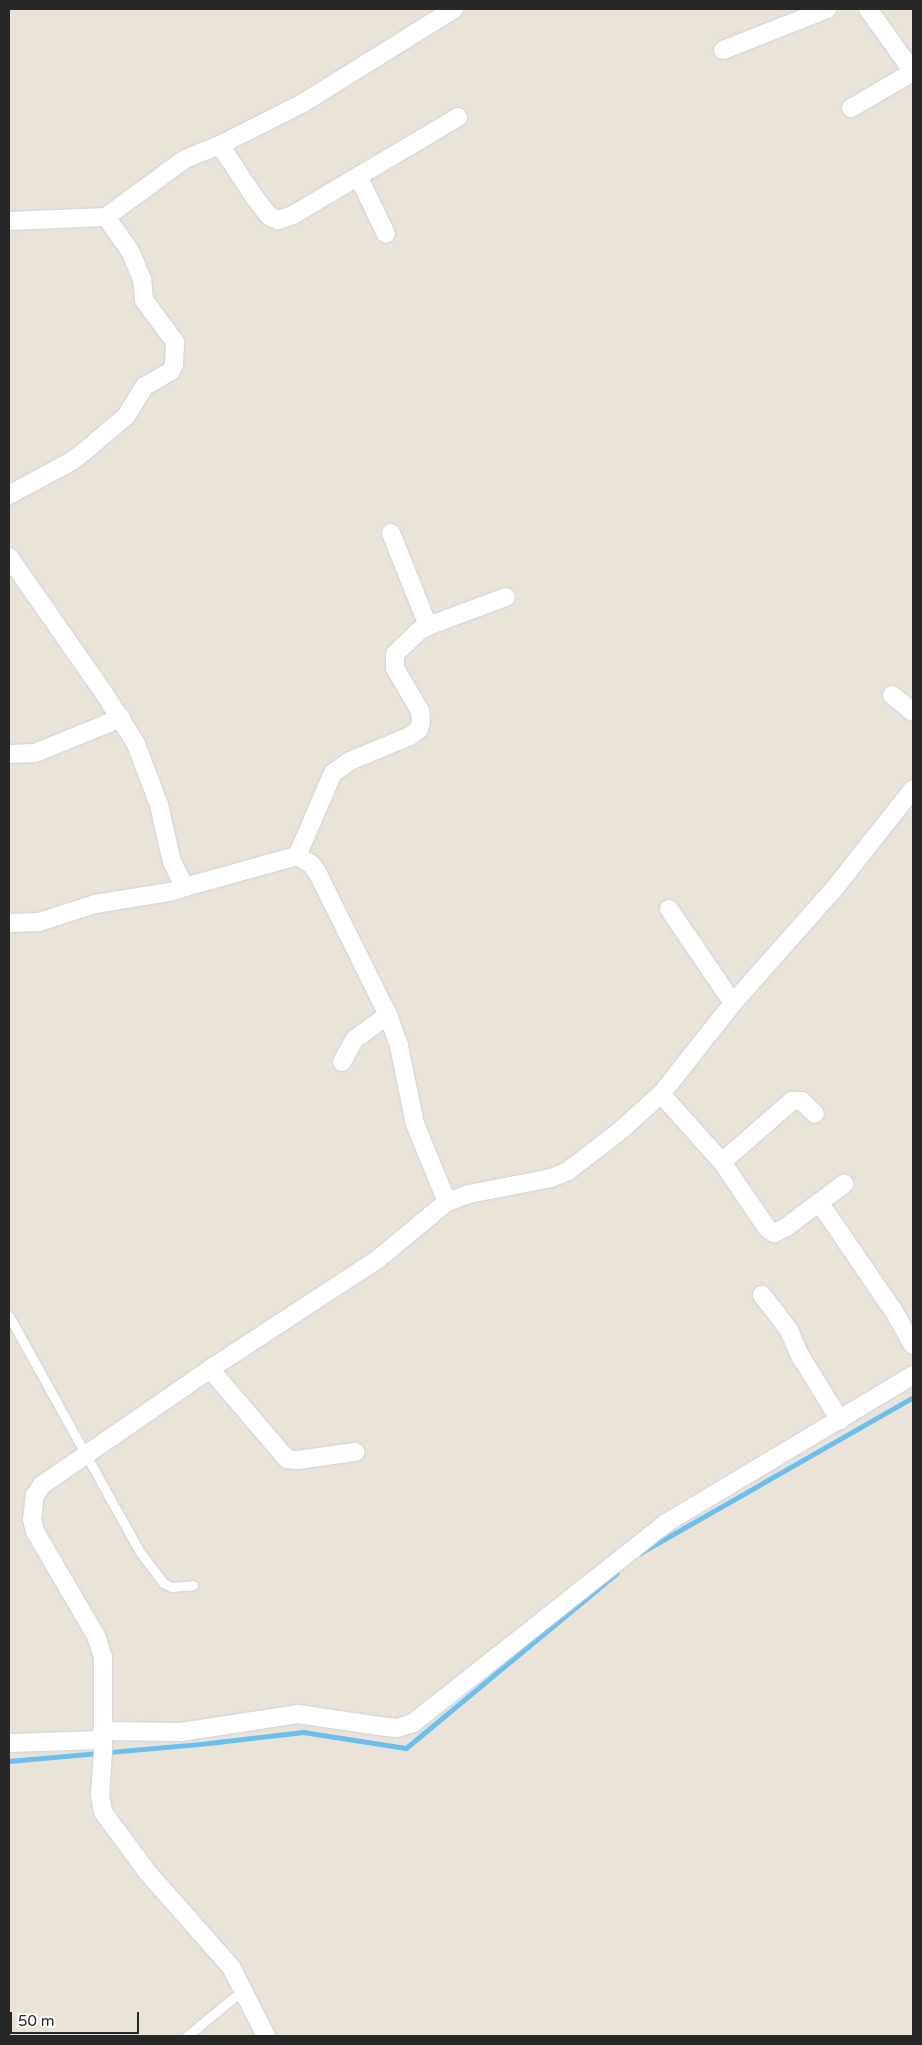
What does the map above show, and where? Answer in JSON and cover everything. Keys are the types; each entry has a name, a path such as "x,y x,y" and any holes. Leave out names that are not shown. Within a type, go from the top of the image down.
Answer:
{"street":[{"path":"9,220 106,218 185,159 220,145 303,103 454,9"},
{"path":"724,50 827,9"},
{"path":"851,108 913,72 868,9"},
{"path":"220,145 269,216 278,220 293,215 458,117"},
{"path":"358,176 386,234"},
{"path":"9,495 72,461 85,451 126,416 144,386 171,371 174,364 175,342 144,300 142,279 130,251 106,218"},
{"path":"390,533 428,626"},
{"path":"9,557 121,718 136,744 160,805 172,862 184,887"},
{"path":"297,856 333,773 350,761 410,736 419,729 421,722 420,711 395,668 395,654 428,626 506,597"},
{"path":"892,695 913,712"},
{"path":"9,754 35,753 121,718"},
{"path":"266,2036 244,1989 223,1955 148,1873 104,1812 100,1795 104,1667 100,1645 35,1531 32,1519 32,1503 35,1495 42,1485 210,1369 378,1260 447,1202 469,1194 551,1178 568,1171 621,1130 661,1094 733,1003 834,889 913,789"},
{"path":"9,924 39,922 95,904 170,892 297,856 311,864 317,872 388,1015 399,1046 415,1124 447,1202"},
{"path":"669,909 733,1003"},
{"path":"342,1062 356,1039 388,1015"},
{"path":"661,1094 722,1162 767,1228 774,1233 785,1228 844,1184"},
{"path":"722,1162 792,1101 802,1101 814,1114"},
{"path":"819,1202 893,1310 913,1345"},
{"path":"762,1295 789,1330 799,1354 840,1420"},
{"path":"210,1369 287,1459 298,1460 355,1452"},
{"path":"9,1743 182,1732 298,1714 386,1728 397,1728 413,1724 666,1523 913,1375"}],"lane":[{"path":"9,1316 140,1552 154,1573 163,1583 172,1587 194,1585"},
{"path":"187,2036 244,1989"}],"waterway":[{"path":"640,1553 913,1397"},
{"path":"9,1761 209,1743 303,1732 406,1748 617,1573"}]}
